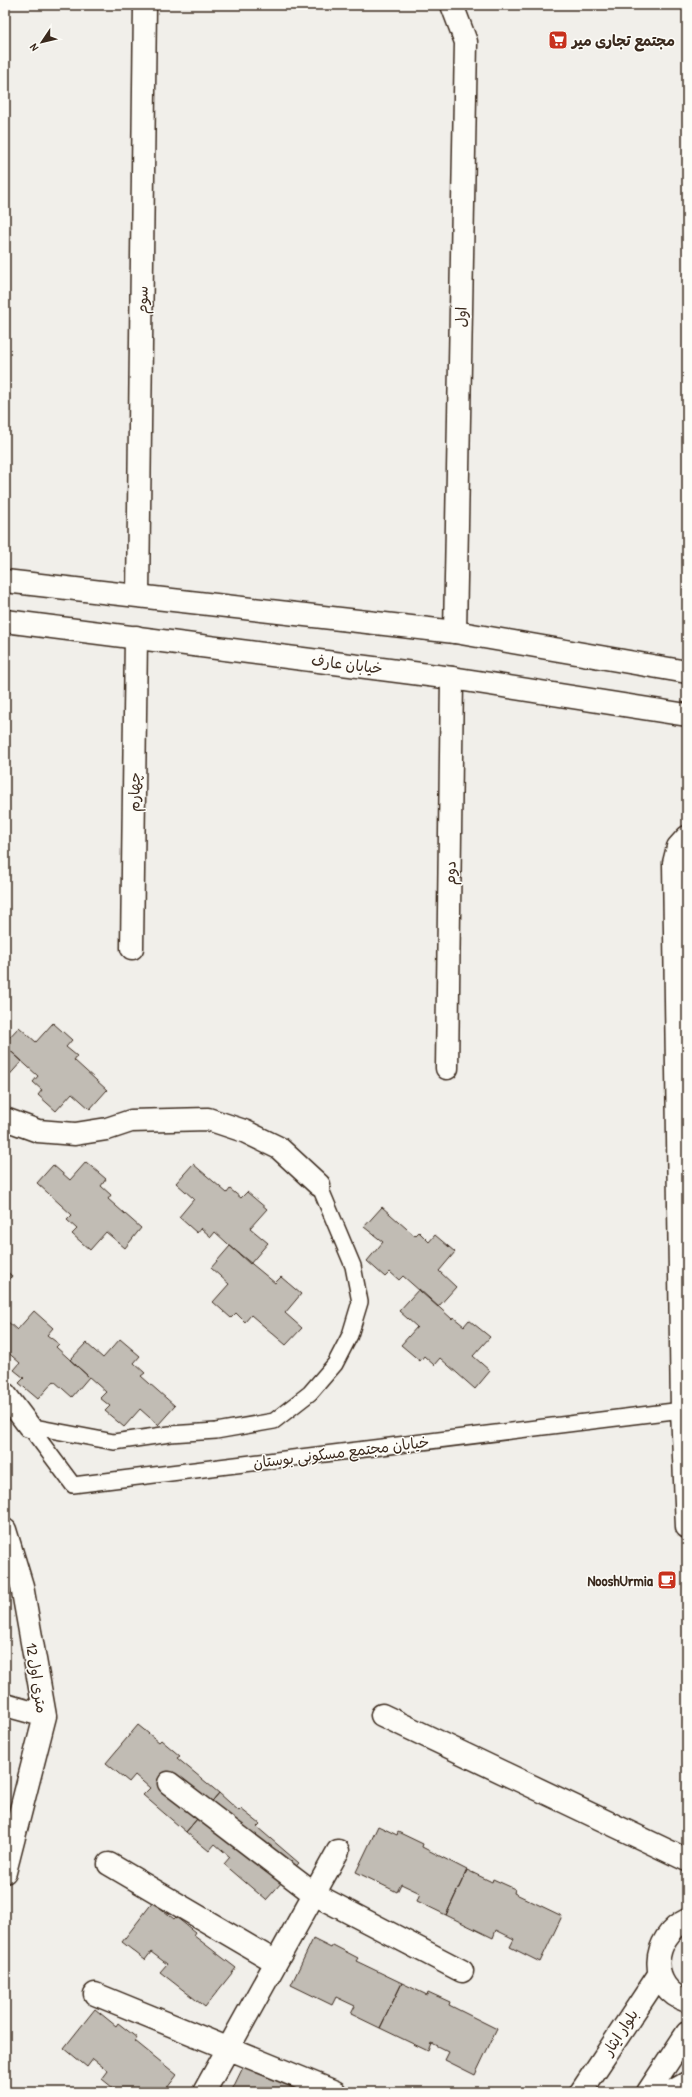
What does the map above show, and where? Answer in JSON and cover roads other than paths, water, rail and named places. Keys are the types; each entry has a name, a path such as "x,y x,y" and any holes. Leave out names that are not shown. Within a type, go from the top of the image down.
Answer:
{"street":[{"name":"سوم","path":"138,595 145,5"},
{"name":"اول","path":"452,5 466,42 455,632"},
{"path":"5,582 138,595 455,632 687,672"},
{"name":"خیابان عارف","path":"5,621 452,678 687,715"},
{"name":"چهارم","path":"132,948 136,637"},
{"name":"دوم","path":"447,1068 452,678"},
{"path":"687,837 678,847 674,863 682,1410 687,1528"},
{"path":"5,1119 38,1131 75,1134 106,1129 131,1121 208,1119 244,1131 279,1148 319,1185"},
{"name":"خیابان مجتمع مسکونی بوستان","path":"5,1394 29,1426"},
{"name":"12 متری اول","path":"5,1530 22,1586 45,1716 5,1870"},
{"path":"5,1705 45,1716"},
{"path":"382,1715 687,1860"},
{"path":"169,1783 314,1894 462,1971"},
{"path":"204,2092 338,1851"},
{"path":"109,1864 276,1962"},
{"path":"687,1920 677,1925 668,1934 660,1946 658,1959 660,1973 665,1984 673,1993 687,2001"},
{"name":"بلوار ایثار","path":"581,2092 660,1973"},
{"path":"95,1994 335,2092"},
{"path":"648,2092 687,2033"},
{"path":"670,2092 687,2083"}],"lane":[{"path":"29,1426 114,1442 170,1434 216,1431 274,1421 310,1393 335,1364 350,1335 360,1302 353,1266 319,1185"},
{"name":"خیابان مجتمع مسکونی بوستان","path":"29,1426 73,1485 682,1410"}],"place":[{"name":"مجتمع تجاری میر","path":"558,40"},
{"name":"NooshUrmia","path":"667,1580"}]}
